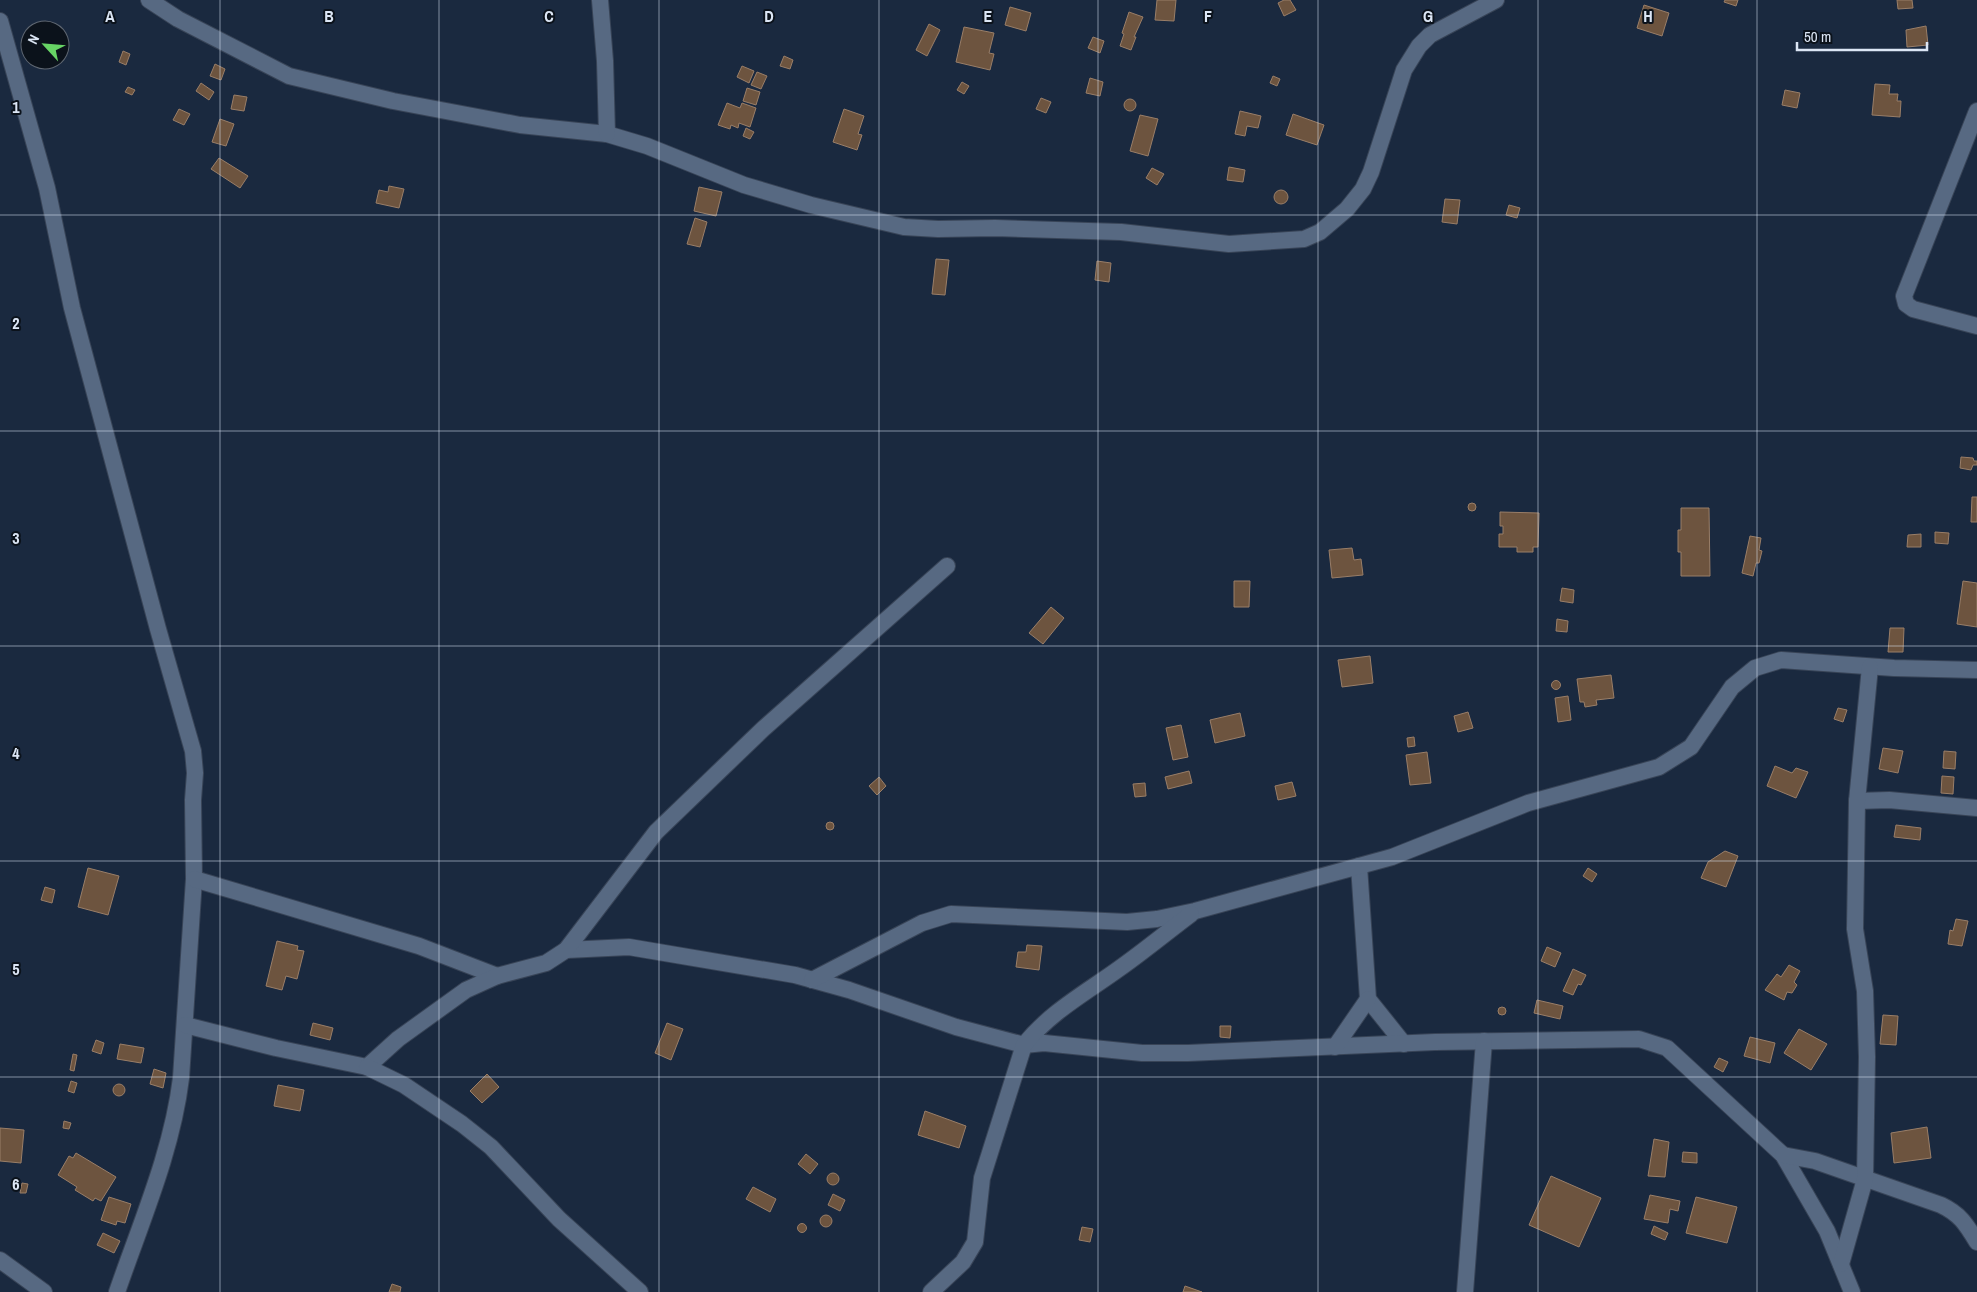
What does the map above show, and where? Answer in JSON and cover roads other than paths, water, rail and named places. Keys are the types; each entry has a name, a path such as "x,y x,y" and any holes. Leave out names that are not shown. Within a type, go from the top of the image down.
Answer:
{"street":[{"path":"149,0 178,19 289,76 393,101 520,125 607,134 647,146 744,185 811,205 904,227 1121,232 1229,244 1304,239 1320,232 1347,209 1363,189 1371,172 1404,70 1419,46 1430,35 1496,0"},
{"path":"600,0 605,61 607,134"},
{"path":"0,21 47,188 72,308 193,752 195,773 194,879 179,1096 170,1138 116,1292"},
{"path":"1977,111 1904,296 1906,304 1913,310 1977,326"},
{"path":"367,1067 398,1039 466,990 496,976 546,963 566,950 656,832 763,729 947,566"},
{"path":"812,980 922,923 951,914 1127,922 1157,919 1195,911 1392,857 1528,803 1659,767 1691,746 1732,687 1755,668 1780,660 1977,670"},
{"path":"1841,1264 1865,1179 1865,991 1855,929 1857,801 1870,666"},
{"path":"1857,801 1889,800 1977,808"},
{"path":"1359,866 1368,999 1404,1044"},
{"path":"194,879 418,946 496,976"},
{"path":"931,1292 963,1262 975,1242 982,1178 1024,1045 1037,1028 1059,1010 1122,967 1195,911"},
{"path":"566,950 629,947 795,975 849,990 956,1027 1024,1045 1044,1043 1142,1053 1188,1053 1484,1041 1639,1039 1667,1048 1783,1155 1827,1231 1852,1292"},
{"path":"1334,1047 1368,999"},
{"path":"185,1025 276,1048 367,1067 404,1085 462,1124 491,1147 560,1219 640,1292"},
{"path":"1464,1292 1484,1041"},
{"path":"1783,1155 1815,1161 1941,1205 1954,1211 1964,1221 1977,1242"},
{"path":"0,1260 44,1292"}]}
